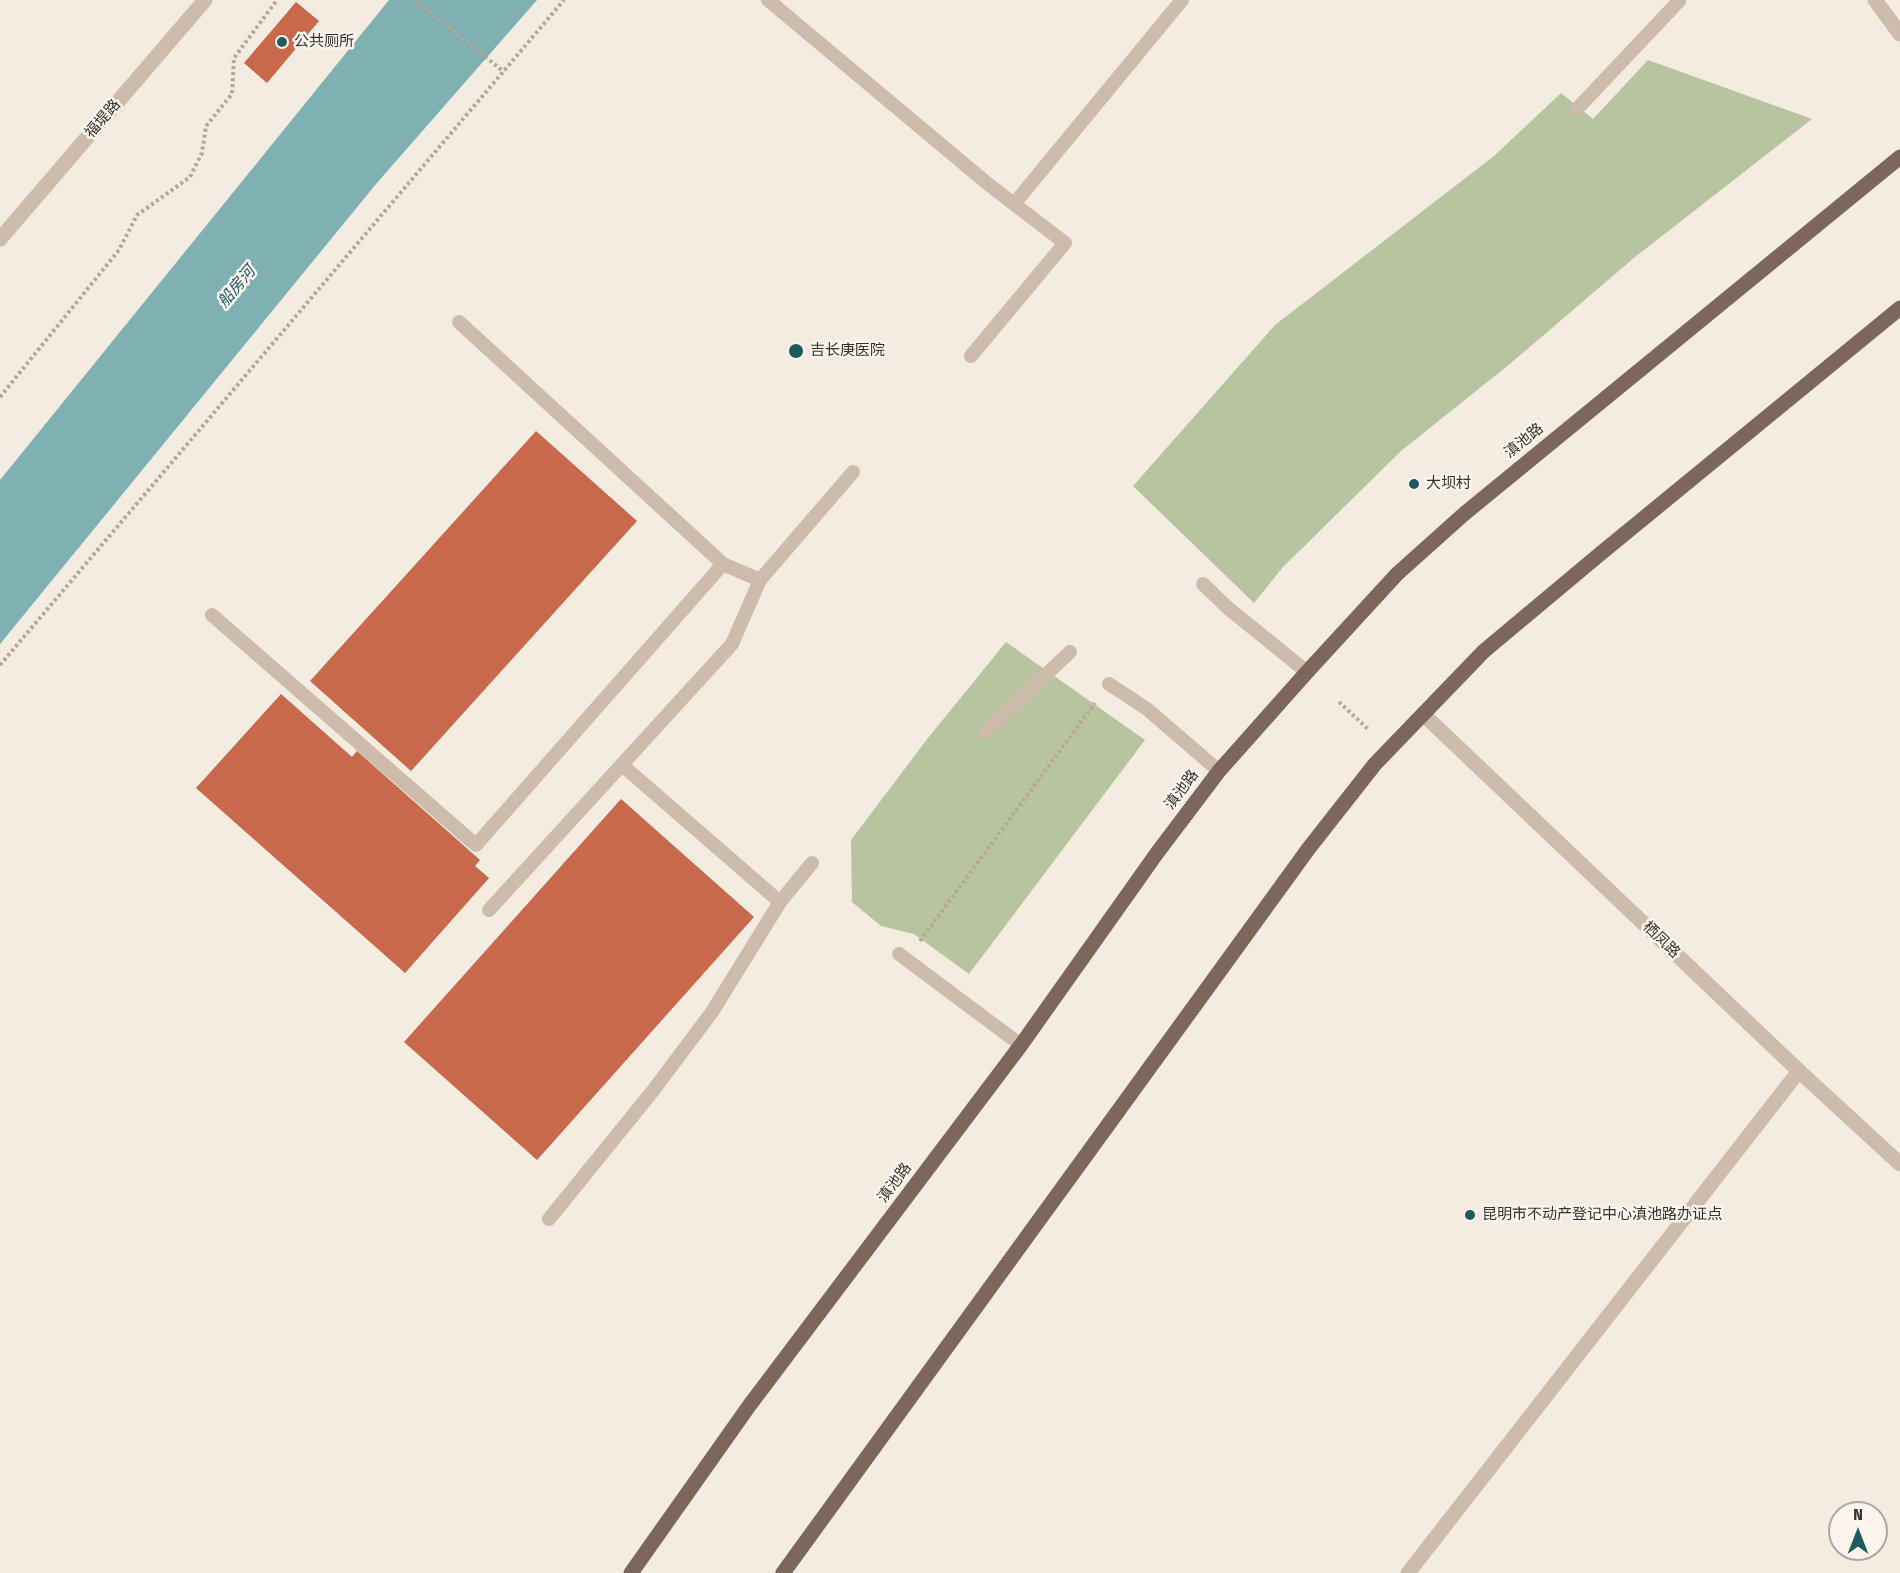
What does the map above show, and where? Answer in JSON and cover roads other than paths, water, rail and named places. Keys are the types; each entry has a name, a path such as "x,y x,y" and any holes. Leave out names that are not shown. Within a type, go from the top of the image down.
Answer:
{"main road":[{"name":"滇池路","path":"631,1573 749,1406 1020,1045 1157,853 1219,771 1307,672 1397,574 1464,514 1900,157"},
{"path":"783,1573 1309,848 1375,764 1484,651 1900,308"}],"street":[{"name":"福堤路","path":"0,239 205,0"},
{"path":"1875,0 1900,34"},
{"name":"栖凤路","path":"1423,714 1900,1164"},
{"path":"1408,1573 1799,1071"}],"lane":[{"path":"768,0 988,184 1065,243 971,356"},
{"path":"1014,204 1182,0"},
{"path":"1577,109 1679,1"},
{"path":"459,322 723,564 760,580"},
{"path":"489,910 732,644 760,580 853,472"},
{"path":"212,615 476,846 723,564"},
{"path":"1203,584 1228,608 1307,672"},
{"path":"986,732 1070,652"},
{"path":"1109,684 1147,709 1219,771"},
{"path":"622,765 780,902"},
{"path":"549,1219 652,1092 712,1012 780,902 812,863"},
{"path":"899,954 1020,1045"}],"water":[{"name":"船房河","path":"389,0 537,0 376,184 0,644 0,480"}],"place":[{"name":"公共厕所","path":"282,42"},
{"name":"吉长庚医院","path":"796,351"},
{"name":"大坝村","path":"1414,484"},
{"name":"昆明市不动产登记中心滇池路办证点","path":"1470,1215"}]}
